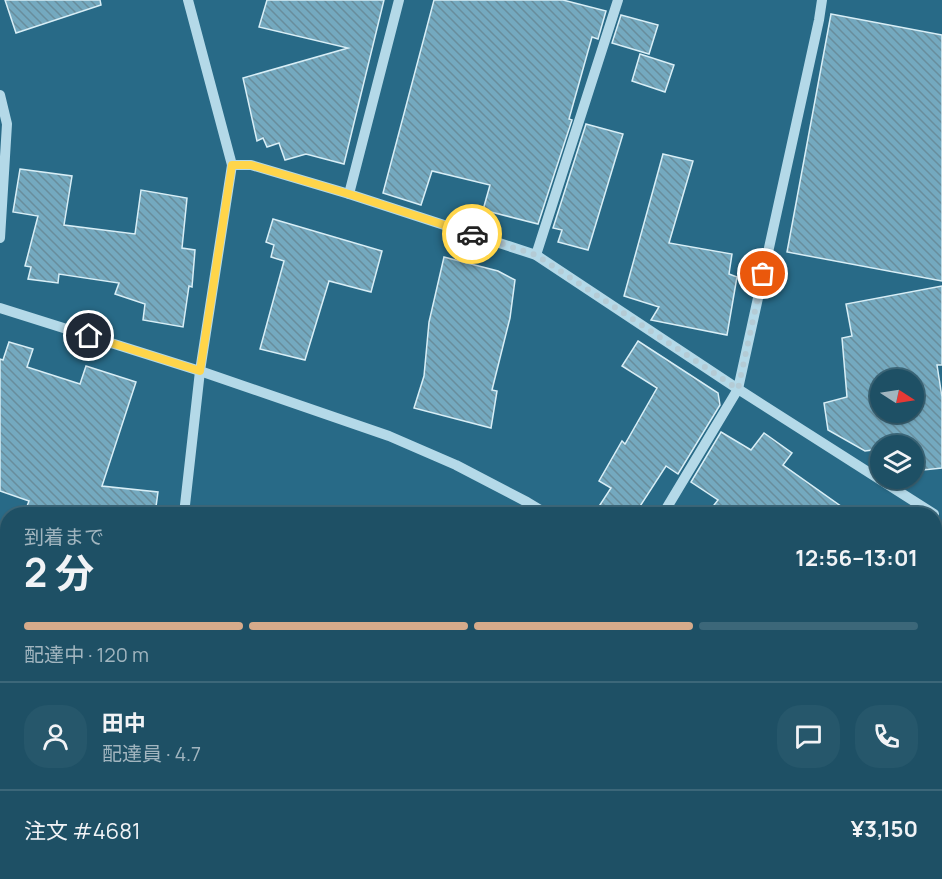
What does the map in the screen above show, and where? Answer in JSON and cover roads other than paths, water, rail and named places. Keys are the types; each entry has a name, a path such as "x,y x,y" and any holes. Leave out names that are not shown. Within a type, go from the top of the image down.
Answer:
{"street":[{"path":"185,507 200,371 232,165 188,0"},
{"path":"349,194 399,0"},
{"path":"536,255 618,0"},
{"path":"667,507 738,389 822,0"},
{"path":"0,95 7,124 0,238"},
{"path":"232,165 251,165 349,194 536,255 922,507"},
{"path":"0,308 200,371 389,436 456,465 535,507"}]}
